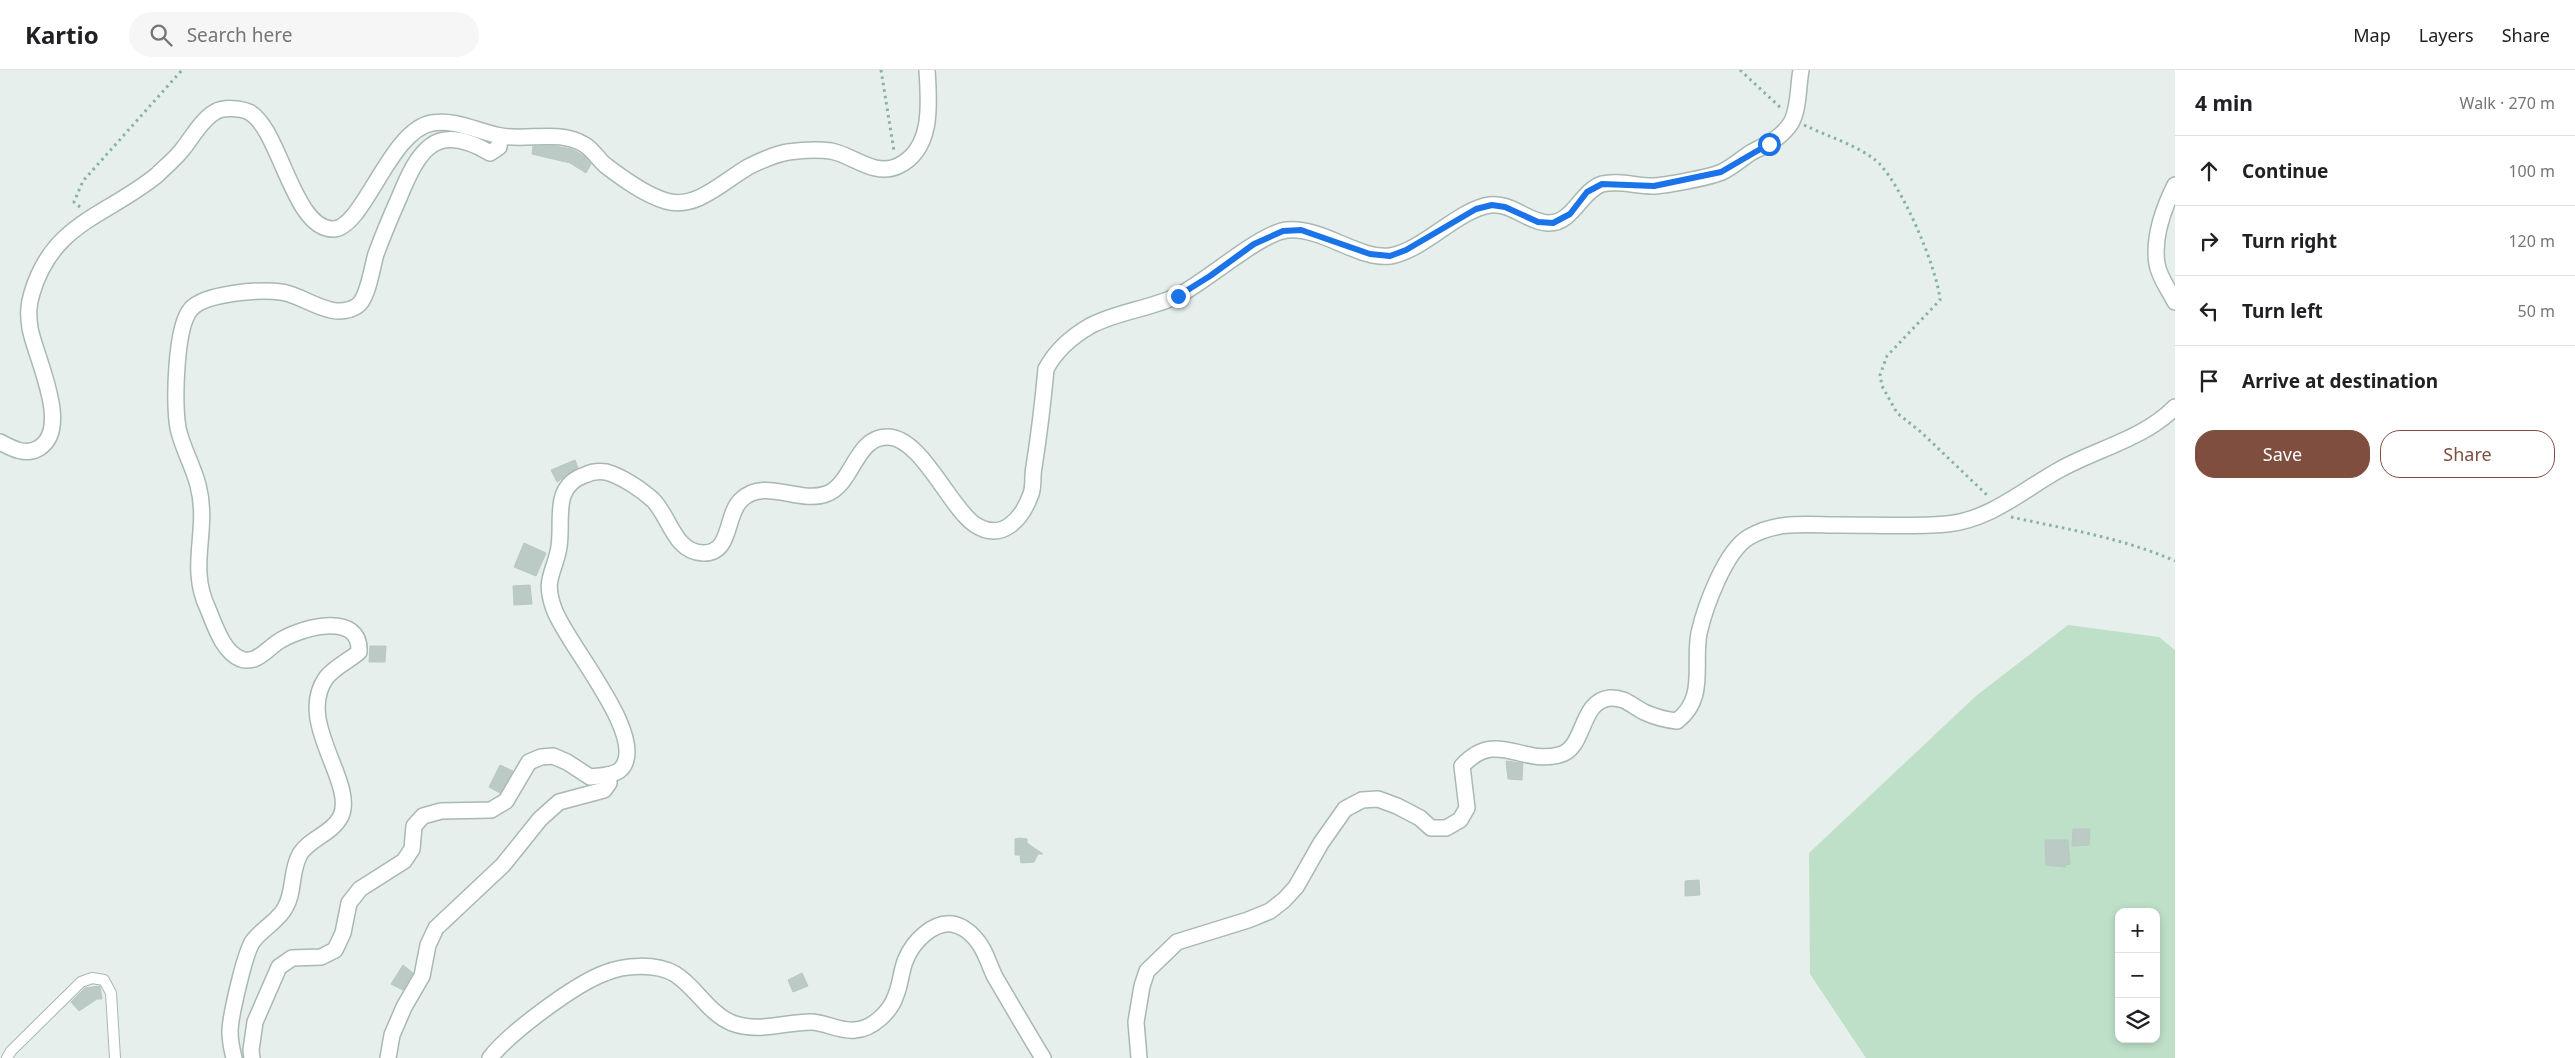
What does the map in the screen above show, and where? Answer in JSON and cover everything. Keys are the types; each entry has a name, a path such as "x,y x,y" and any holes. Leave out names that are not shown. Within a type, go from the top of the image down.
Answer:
{"street":[{"path":"0,442 18,451 33,451 47,443 52,432 51,399 30,331 28,306 35,282 51,251 89,216 156,175 181,152 216,111 230,108 250,112 262,126 300,203 313,220 328,228 338,229 349,223 375,180 416,130 430,123 449,123 500,136 561,136 585,145 604,164 645,192 665,201 683,204 706,194 751,165 785,152 808,150 833,152 866,166 897,166 913,154 926,131 930,108 927,70"},
{"path":"252,1058 251,1050 255,1022 279,967 292,958 321,957 335,950 343,933 349,903 360,889 404,862 412,849 414,826 423,816 441,811 491,810 506,801 529,762 541,756 553,756 567,762 590,777 608,775 620,770 626,758 627,740 620,719 570,641 554,612 548,590 550,572 559,550 559,515 562,498 568,486 578,477 604,472 618,476 653,501 670,523 680,543 690,550 702,553 713,552 723,544 734,508 744,497 756,492 771,491 812,497 826,494 836,488 863,449 874,440 887,437 900,439 914,449 975,525 993,530 1005,530 1016,522 1032,493 1046,369 1054,354 1090,326 1113,316 1178,296 1210,276 1254,244 1283,231 1301,230 1370,254 1390,256 1414,245 1476,209 1492,205 1505,207 1538,222 1553,223 1570,214 1587,192 1602,184 1654,186 1721,172 1782,135 1792,120 1801,70"},
{"path":"234,1058 230,1032 244,958 253,941 284,910 292,892 292,872 300,854 309,843 333,827 341,815 343,797 325,745 317,709 318,693 327,676 359,652 360,642 354,632 341,625 302,631 282,639 256,658 247,660 238,658 225,646 201,596 197,567 202,534 203,510 198,485 178,429 176,380 181,332 189,310 199,302 228,295 283,292 326,309 341,310 357,306 365,297 377,252 412,165 427,147 447,139 474,143 490,153 499,147 500,136"},
{"path":"2175,185 2166,204 2156,251 2157,265 2175,302"},
{"path":"1139,1058 1136,1022 1142,986 1147,971 1177,942 1248,920 1270,911 1284,900 1296,887 1321,843 1346,809 1362,800 1378,799 1420,818 1432,828 1446,828 1460,820 1467,808 1462,766 1473,754 1489,748 1543,756 1560,755 1572,746 1589,712 1597,702 1608,698 1630,702 1642,711 1667,720 1677,721 1687,714 1697,695 1699,634 1711,597 1728,562 1747,539 1765,529 1786,524 1950,524 1979,516 2058,470 2140,431 2175,407"},
{"path":"388,1058 392,1035 404,1007 422,976 428,945 436,928 504,865 540,819 560,802 604,790 609,783 608,775"},
{"path":"490,1058 523,1026 578,987 604,973 620,968 660,969 674,974 722,1018 744,1026 766,1028 812,1022 855,1030 866,1028 884,1014 896,997 906,958 917,941 929,930 941,924 953,924 965,929 981,946 994,974 1044,1058"}],"lane":[{"path":"7,1058 11,1051 81,982 92,978 104,980 111,992 115,1058"}],"path":[{"path":"89,216 74,202 83,181 182,70"},
{"path":"880,70 897,166"},
{"path":"1740,70 1792,120 1875,159 1893,179 1929,259 1939,286 1940,300 1887,356 1880,375 1882,386 1898,412 1922,432 2010,517 2084,532 2145,548 2175,562"}],"green space":[{"path":"2068,625 2159,637 2175,650 2175,1058 1866,1058 1810,974 1809,853 1977,695"}],"building":[{"path":"533,146 554,146 572,149 584,156 591,164 586,173 570,163 532,154"},
{"path":"575,460 578,468 557,482 551,470"},
{"path":"524,543 546,553 536,576 514,567"},
{"path":"530,585 532,604 514,605 513,586"},
{"path":"370,646 386,646 385,662 369,662"},
{"path":"1506,761 1523,763 1522,780 1508,779"},
{"path":"500,765 513,771 500,793 489,787"},
{"path":"2073,829 2090,829 2089,845 2072,846"},
{"path":"1015,839 1027,839 1027,843 1043,854 1038,854 1034,862 1021,863 1020,855 1015,855"},
{"path":"2045,840 2068,840 2070,864 2065,865 2066,867 2046,865"},
{"path":"1699,880 1700,895 1685,896 1685,881"},
{"path":"403,965 413,973 403,990 391,984"},
{"path":"802,973 808,986 793,992 788,980"},
{"path":"100,986 102,999 97,999 79,1011 71,1002 85,988"}],"route":[{"path":"1178,296 1210,276 1254,244 1283,231 1301,230 1322,235 1370,254 1390,256 1406,250 1476,209 1492,205 1505,207 1538,222 1553,223 1570,214 1587,192 1602,184 1654,186 1721,172 1769,144"}]}
